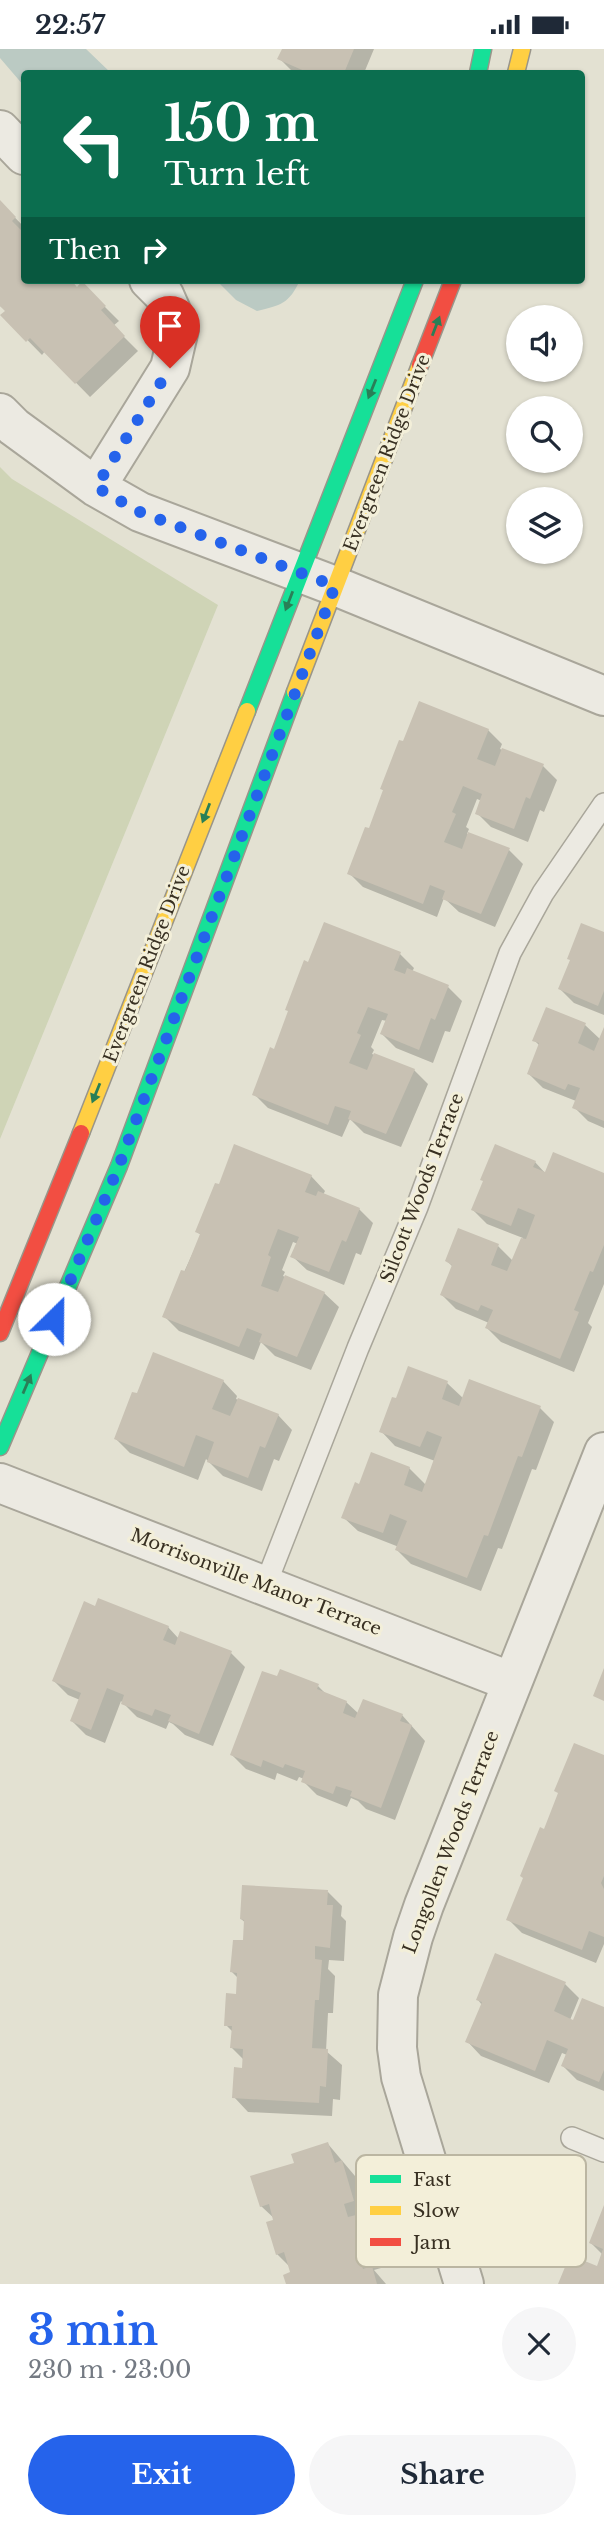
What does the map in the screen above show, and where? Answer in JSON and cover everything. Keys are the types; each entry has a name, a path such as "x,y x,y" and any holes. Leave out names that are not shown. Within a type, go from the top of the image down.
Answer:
{"street":[{"path":"479,70 483,49"},
{"path":"517,70 522,49"},
{"path":"0,131 21,152"},
{"path":"96,487 170,368 179,329 164,295 153,284"},
{"name":"Evergreen Ridge Drive","path":"0,1333 413,284"},
{"name":"Evergreen Ridge Drive","path":"0,1447 119,1166 335,586 451,284"},
{"path":"0,413 14,427 96,487 140,512 335,586 604,696"},
{"name":"Longollen Woods Terrace","path":"425,2155 401,2077 396,2021 398,1995 413,1937 604,1452"},
{"name":"Morrisonville Manor Terrace","path":"0,1483 512,1682"},
{"name":"Longollen Woods Terrace","path":"459,2267 464,2284"}],"lane":[{"name":"Silcott Woods Terrace","path":"265,1586 358,1348 417,1207 510,953 543,894 604,804"},
{"path":"572,2138 604,2151"}],"green space":[{"path":"0,467 12,479 218,605 0,1139"}],"shaded area":[{"path":"0,49 86,49 108,70 21,70 21,82 0,58"},
{"path":"220,284 298,284 288,299 257,311 236,300"}],"building":[{"path":"282,49 354,49 345,70 302,70 277,59"},
{"path":"0,200 16,217 12,221 21,230 21,284 74,284 77,287 85,284 106,306 101,310 125,336 75,384 30,338 26,342 0,315 5,311 0,306"},
{"path":"419,701 489,729 477,759 495,766 502,748 544,764 530,799 526,797 514,829 475,814 482,794 463,786 452,812 456,814 444,842 462,849 468,832 510,848 481,914 442,899 445,891 430,885 423,904 347,874 365,827 369,828 383,790 380,789 399,740 403,741"},
{"path":"324,922 401,952 394,970 405,974 407,968 449,985 435,1020 431,1018 419,1050 380,1034 388,1014 368,1007 357,1033 361,1035 349,1063 367,1070 374,1053 415,1069 386,1134 348,1119 351,1111 335,1106 328,1125 252,1095 270,1047 274,1049 304,960 308,962"},
{"path":"581,923 604,932 604,991 598,1006 558,989"},
{"path":"546,1007 586,1023 578,1043 594,1051 604,1027 604,1121 572,1108 580,1088 568,1084 565,1090 527,1074 539,1043 532,1041"},
{"path":"234,1144 312,1175 305,1192 316,1196 318,1191 360,1208 346,1242 342,1240 329,1272 290,1257 299,1237 278,1229 268,1255 271,1257 261,1286 278,1292 285,1275 325,1292 297,1357 259,1342 262,1334 247,1328 239,1347 162,1317 181,1270 185,1271 200,1234 195,1232 215,1183 219,1184"},
{"path":"495,1144 536,1161 533,1167 545,1172 553,1152 604,1173 604,1245 574,1310 579,1312 560,1359 485,1328 493,1310 481,1305 478,1311 440,1295 452,1265 445,1261 458,1228 499,1244 491,1265 507,1271 521,1238 526,1239 535,1215 518,1208 511,1226 471,1210"},
{"path":"153,1352 224,1380 212,1409 230,1416 238,1398 279,1414 265,1448 260,1446 248,1478 207,1462 214,1442 196,1435 184,1467 114,1439 132,1392 137,1393"},
{"path":"408,1366 448,1381 442,1399 459,1406 469,1379 541,1406 522,1457 518,1456 488,1536 484,1535 467,1578 395,1550 407,1521 390,1514 383,1533 341,1518 355,1482 359,1484 371,1452 410,1467 404,1485 422,1492 442,1437 427,1431 420,1447 379,1432 392,1397 396,1398"},
{"path":"98,1598 169,1626 163,1640 175,1645 180,1631 232,1651 199,1734 168,1721 171,1715 155,1709 152,1716 121,1704 124,1695 107,1688 91,1730 70,1721 81,1693 52,1681 84,1601 95,1606"},
{"path":"604,1668 604,1701 593,1696"},
{"path":"280,1669 319,1684 317,1689 347,1701 343,1713 355,1718 363,1699 403,1714 400,1721 412,1725 381,1808 350,1796 352,1791 336,1786 333,1794 301,1782 305,1771 285,1764 283,1768 263,1760 261,1767 230,1755 262,1671 277,1676"},
{"path":"574,1743 604,1755 604,1876 601,1883 604,1889 604,1937 589,1931 582,1950 506,1920 540,1827 544,1829 558,1793 554,1791"},
{"path":"242,1885 328,1890 327,1905 333,1905 330,1948 315,1946 315,1959 322,1960 319,2000 315,2000 312,2048 328,2049 326,2087 320,2086 319,2103 232,2098 234,2067 242,2068 243,2049 230,2048 232,2026 224,2026 226,1993 236,1994 237,1973 230,1972 233,1940 243,1940 244,1920 240,1919"},
{"path":"495,1953 566,1982 554,2011 573,2020 582,1998 604,2007 604,2070 599,2082 561,2066 568,2049 547,2040 535,2071 465,2042 482,2002 476,2000"},
{"path":"328,2142 335,2163 342,2160 354,2201 344,2204 348,2217 356,2215 356,2267 372,2267 377,2284 286,2284 283,2275 290,2272 284,2252 276,2255 266,2222 273,2220 269,2204 260,2207 250,2176 294,2163 291,2154"},
{"path":"604,2205 604,2284 558,2284 565,2267 586,2267 586,2262 597,2266 603,2249 589,2243"}],"traffic: fast":[{"path":"479,70 483,49"},
{"path":"247,711 413,284"},
{"path":"0,1447 119,1166 295,692"}],"traffic: slow":[{"path":"517,70 522,49"},
{"path":"295,692 420,365"},
{"path":"81,1133 247,711"}],"traffic: jam":[{"path":"420,365 451,284"},
{"path":"0,1333 81,1133"}],"route":[{"path":"54,1319 119,1166 335,586 140,512 96,487 170,368"}]}
